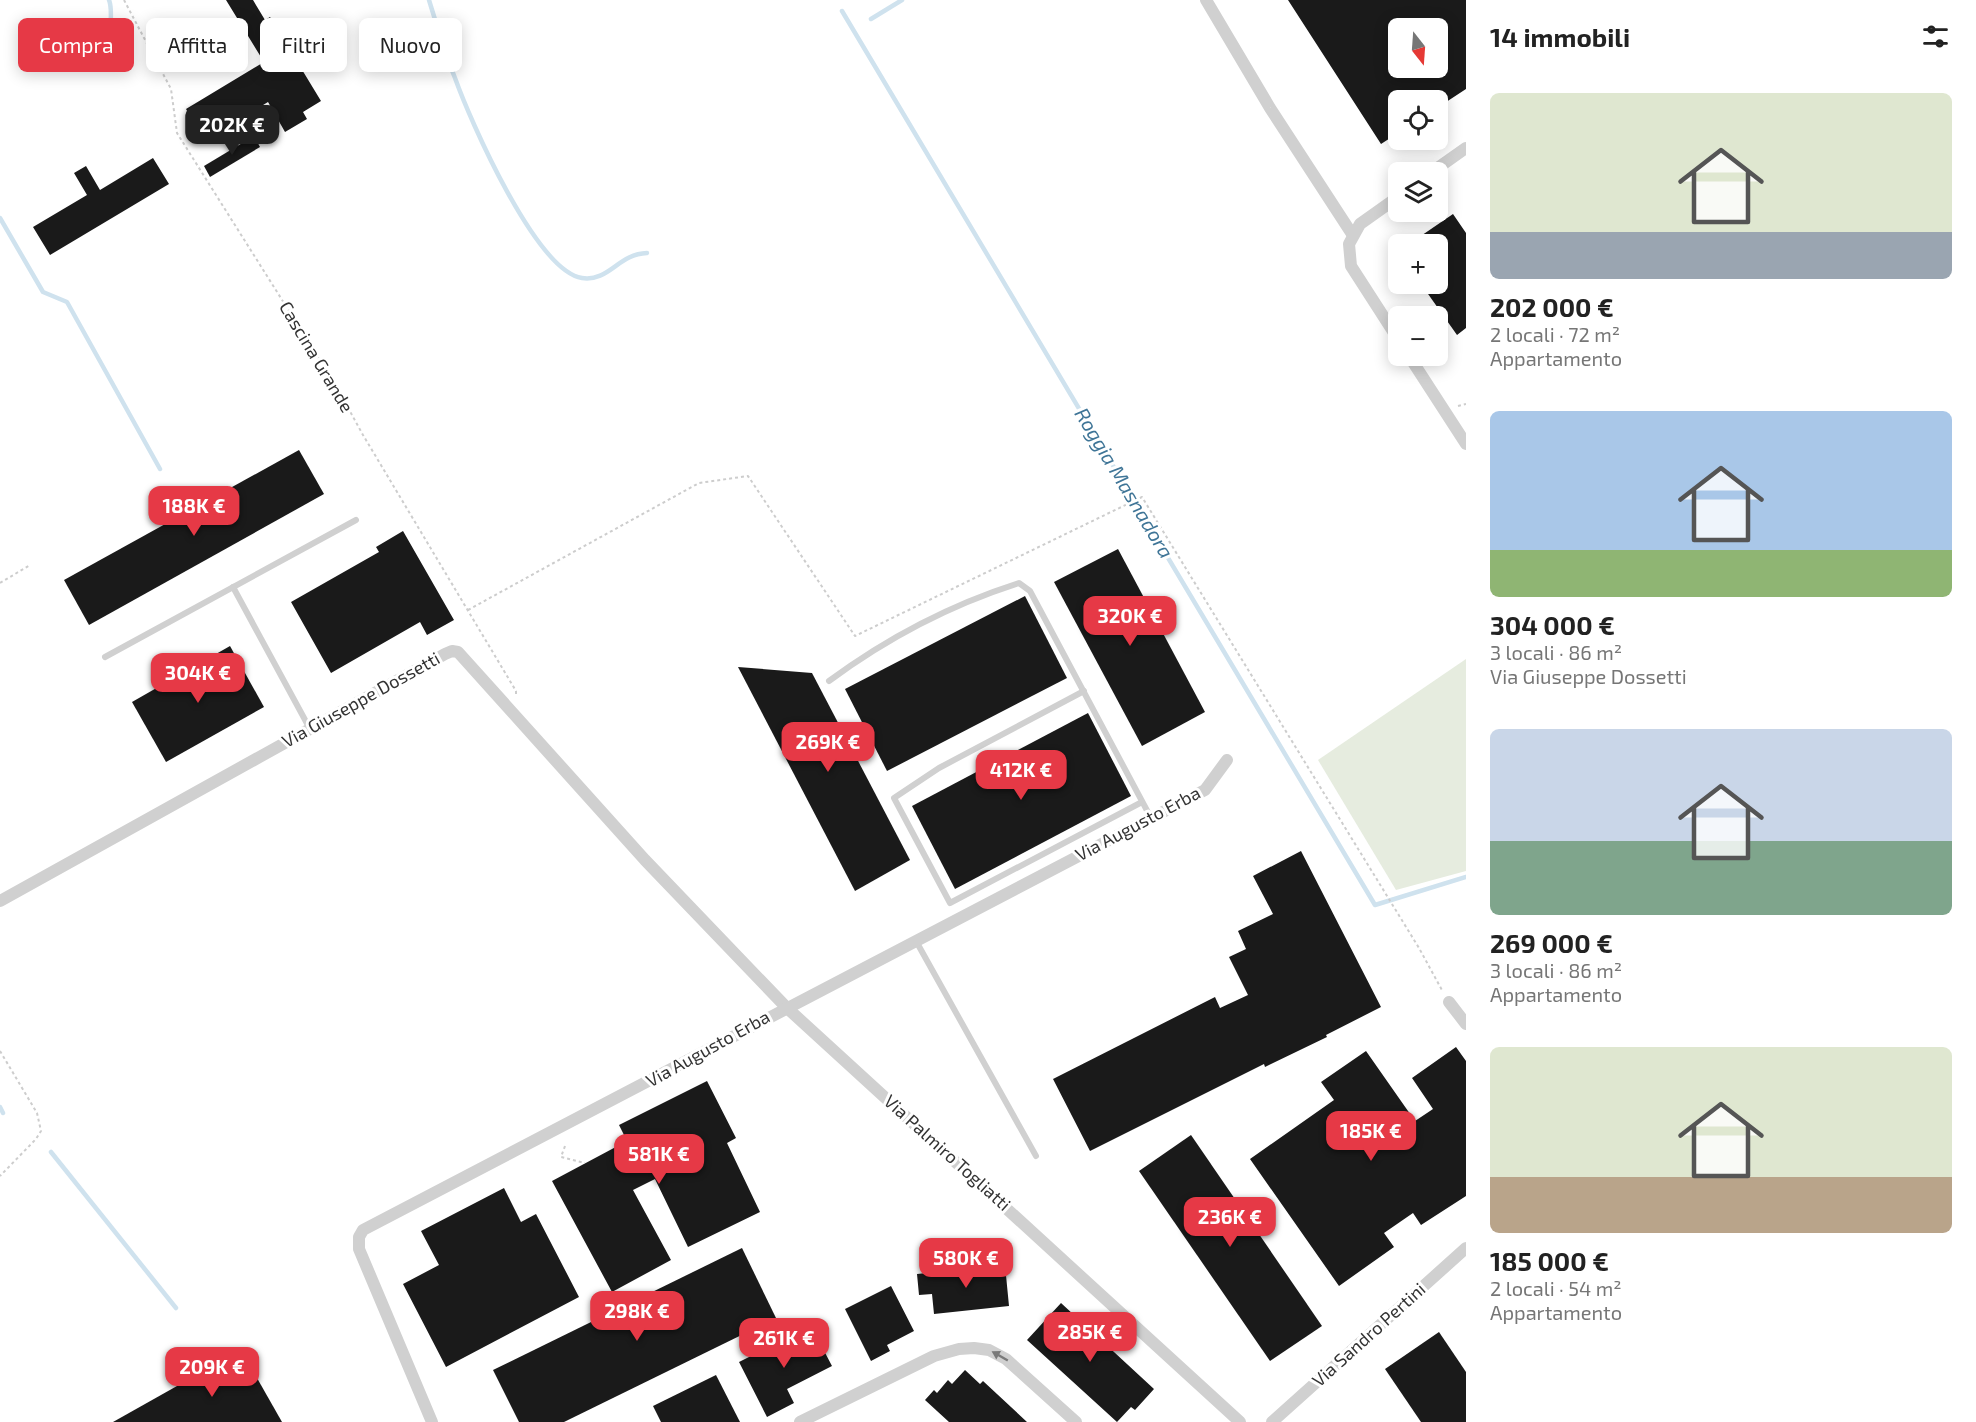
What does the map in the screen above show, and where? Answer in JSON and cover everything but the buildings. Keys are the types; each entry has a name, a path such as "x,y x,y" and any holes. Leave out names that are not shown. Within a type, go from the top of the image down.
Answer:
{"street":[{"path":"1206,0 1270,108 1352,234"},
{"path":"1446,162 1466,148"},
{"path":"1388,204 1360,224 1348,244 1351,266 1388,323"},
{"path":"1415,366 1466,444"},
{"name":"Via Giuseppe Dossetti","path":"0,901 452,651 460,654 645,860 786,1007"},
{"name":"Via Augusto Erba","path":"432,1422 359,1249 358,1237 363,1230 1205,790 1227,760"},
{"path":"1449,1002 1466,1024"},
{"name":"Via Palmiro Togliatti","path":"786,1007 1240,1422"},
{"name":"Via Sandro Pertini","path":"1272,1422 1466,1248"},
{"path":"800,1422 934,1356 959,1349 974,1348 993,1352 1006,1359 1076,1422"}],"lane":[{"path":"105,657 356,520"},
{"path":"828,681 916,624 1019,583 1030,591 1150,818"},
{"path":"233,587 310,729"},
{"path":"1083,692 939,768 894,798 950,903 1142,802"},
{"path":"915,940 1036,1155"}],"path":[{"name":"Cascina Grande","path":"124,0 171,89 177,133 335,384 516,691 516,697 507,707"},
{"path":"468,610 699,483 748,476 855,636 1142,498 1419,948 1449,1002"},
{"path":"0,583 30,565"},
{"path":"0,1051 37,1113 41,1131 0,1176"},
{"path":"565,1146 561,1157 585,1163"}],"shaded area":[{"path":"1466,659 1466,871 1396,890 1318,760"}],"waterway":[{"path":"109,0 111,18"},
{"path":"429,0 448,59 475,126 507,191 545,250 564,269 582,278 599,276 628,258 647,253"},
{"path":"871,19 902,0"},
{"name":"Roggia Masnadora","path":"842,11 1375,905 1466,877"},
{"path":"0,218 43,292 67,302 160,469"},
{"path":"0,1107 3,1113"},
{"path":"51,1152 176,1308"}]}
